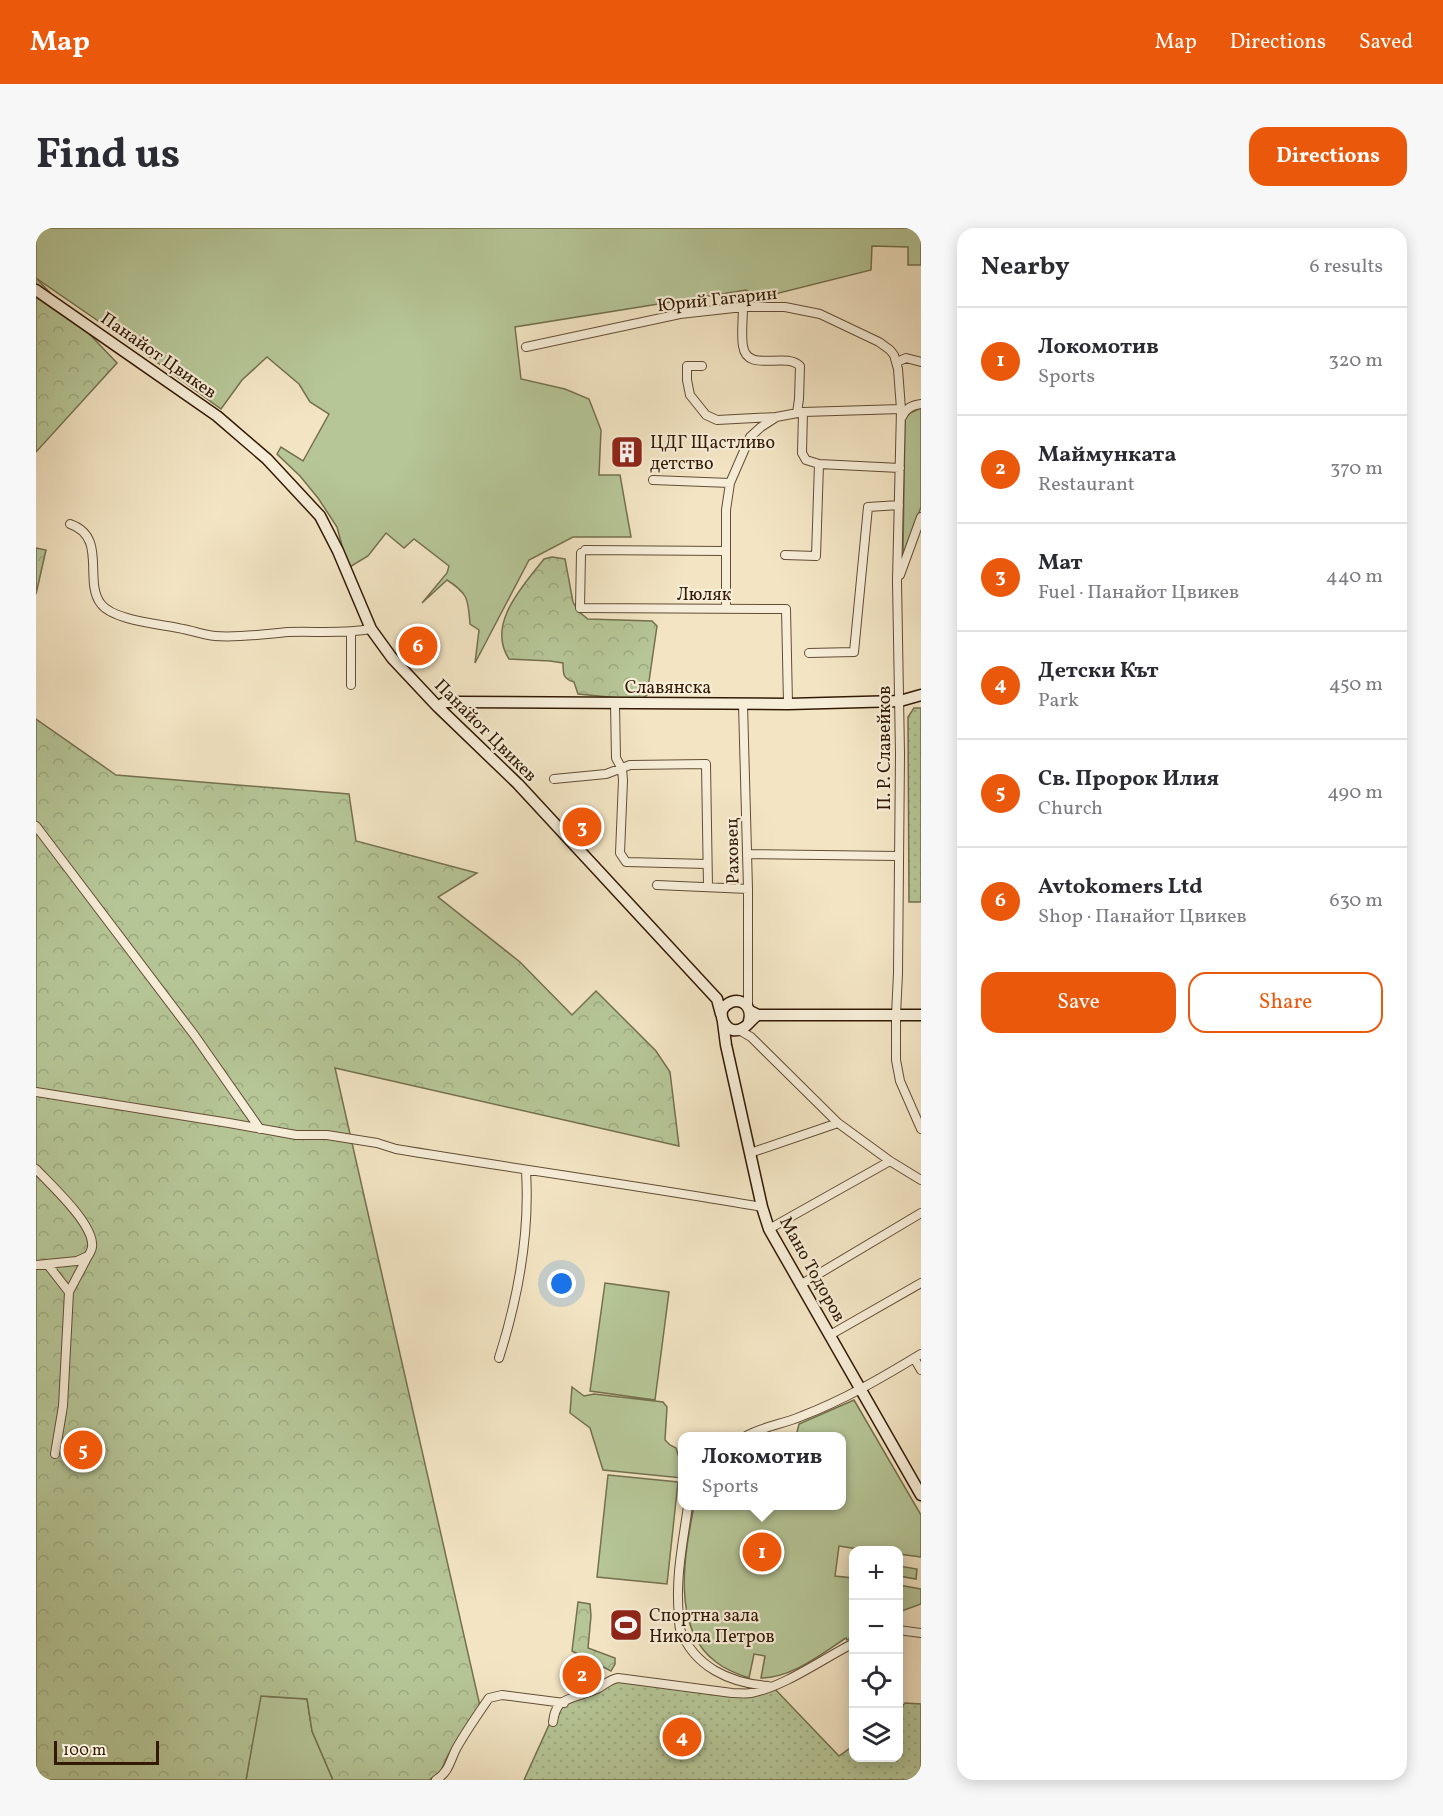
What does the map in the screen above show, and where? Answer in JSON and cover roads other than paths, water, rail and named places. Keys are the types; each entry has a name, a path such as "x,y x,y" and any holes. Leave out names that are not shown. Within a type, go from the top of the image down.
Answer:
{"street":[{"name":"Панайот Цвикев","path":"36,290 217,416 267,459 320,516 338,551 371,629 392,658 438,707 518,784 717,999 741,1014"},
{"name":"Юрий Гагарин","path":"526,346 680,314 743,307 785,306 820,314 879,342 890,350 897,362"},
{"path":"743,307 742,347 747,356 755,360 790,360 800,366 802,453 806,460 819,464 900,468"},
{"path":"897,362 906,358 921,362"},
{"name":"П. Р. Славейков","path":"897,362 901,409 897,581 900,701 897,1060 900,1081 921,1129"},
{"path":"702,366 687,366 690,395 706,415 717,420 776,417 800,412 901,409"},
{"path":"900,421 904,411 912,406 921,405"},
{"path":"726,609 726,510 730,483 750,437 776,417"},
{"path":"785,555 816,556 819,464"},
{"path":"654,480 730,483"},
{"path":"809,653 854,652 868,507 899,505"},
{"path":"897,581 921,517"},
{"path":"70,524 81,528 90,542 96,597 106,609 127,618 213,636 306,632 351,633 371,629"},
{"name":"Люляк","path":"725,551 583,551 580,608 786,609 788,704"},
{"path":"351,633 351,685"},
{"name":"Славянска","path":"438,707 445,702 788,704 900,701 921,695"},
{"path":"615,704 616,758 622,769 620,853 626,862 707,864"},
{"name":"Раховец","path":"741,1014 748,889 743,704"},
{"path":"554,779 606,774 630,765 706,764 708,887"},
{"path":"36,826 182,1018 260,1129"},
{"path":"747,854 898,856"},
{"path":"657,885 748,889"},
{"path":"921,1016 741,1014 750,1037 838,1124 921,1180"},
{"name":"Мано Тодоров","path":"741,1014 725,1040 762,1207 769,1228 921,1495"},
{"path":"36,1092 296,1135 327,1135 526,1171 643,1187 762,1207"},
{"path":"750,1153 838,1124"},
{"path":"769,1228 890,1161"},
{"path":"36,1169 76,1213 92,1240 92,1248 69,1292 63,1406 55,1454"},
{"path":"499,1358 509,1327 521,1269 528,1195 526,1171"},
{"path":"800,1285 921,1213"},
{"path":"36,1265 77,1261 88,1256"},
{"path":"48,1264 69,1292"},
{"path":"830,1335 921,1283"},
{"path":"758,1432 781,1422 801,1417 861,1389 918,1356 921,1370"},
{"path":"688,1510 677,1594 680,1628 696,1655 710,1668 722,1675 751,1684 772,1686"},
{"path":"903,1631 921,1633"},
{"path":"553,1722 559,1705 599,1688 609,1679 618,1678 751,1694 772,1686 849,1646"},
{"path":"436,1780 443,1776 455,1751 489,1698 502,1695 564,1702"}],"place":[{"name":"ЦДГ Щастливо детство","path":"627,452"},
{"name":"Avtokomers Ltd","path":"418,646"},
{"name":"Мат","path":"582,827"},
{"name":"Св. Пророк Илия","path":"83,1450"},
{"name":"Локомотив","path":"762,1552"},
{"name":"Спортна зала Никола Петров","path":"626,1625"},
{"name":"Маймунката","path":"582,1675"},
{"name":"Детски Кът","path":"682,1737"}]}
